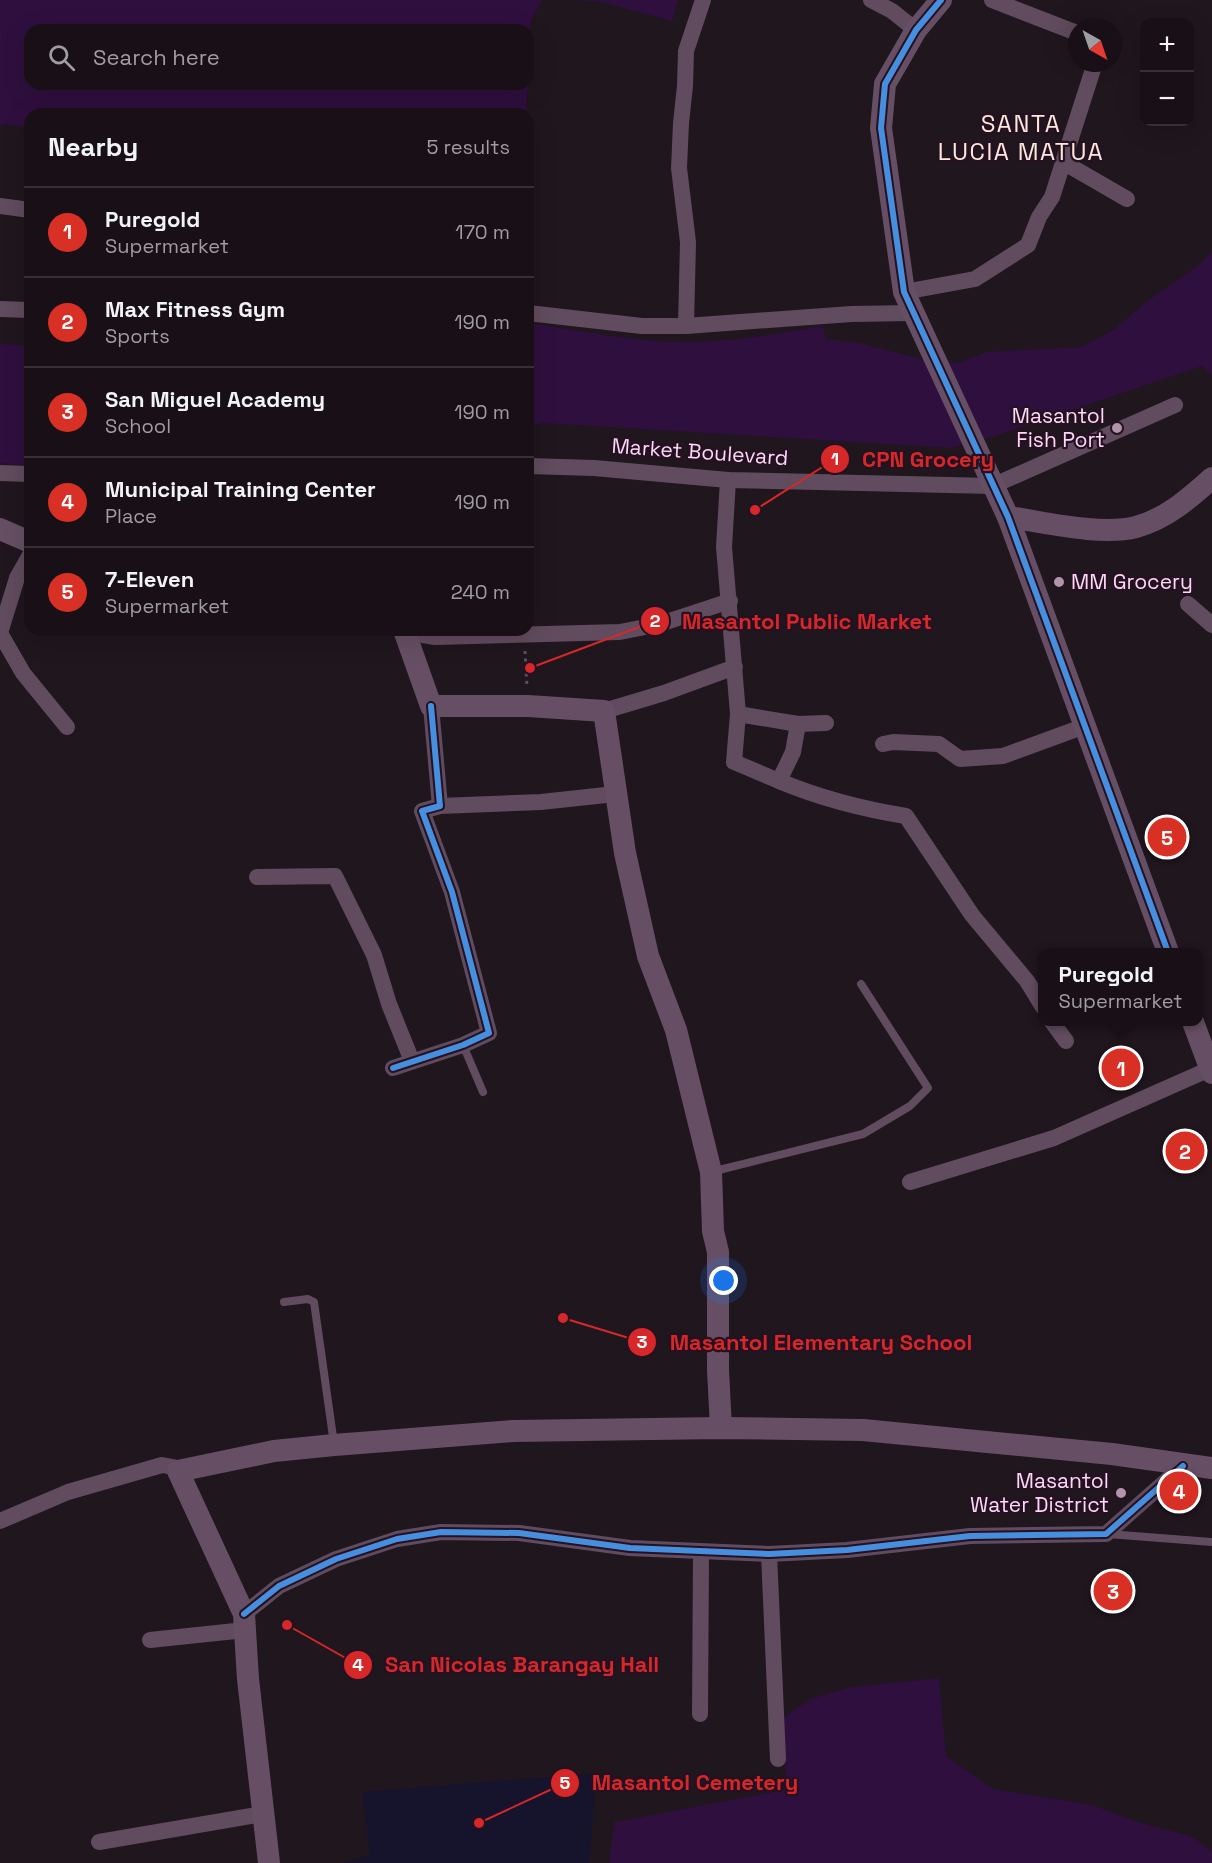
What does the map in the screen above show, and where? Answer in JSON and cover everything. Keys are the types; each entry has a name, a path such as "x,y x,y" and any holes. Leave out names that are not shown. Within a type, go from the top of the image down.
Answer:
{"street":[{"path":"686,326 688,242 679,168 681,123 686,51 703,0"},
{"path":"871,0 892,11 916,30"},
{"path":"941,0 916,30 885,84 881,128 904,292 1008,517 1167,948"},
{"path":"992,0 1068,30"},
{"path":"904,292 975,279 1028,245 1039,217 1052,197 1092,72"},
{"path":"1063,162 1127,199"},
{"path":"0,206 24,209"},
{"path":"0,309 24,310"},
{"path":"534,314 642,326 686,326 851,314 913,313"},
{"name":"Market Boulevard","path":"534,466 594,468 728,480 992,486 1175,405"},
{"path":"0,473 24,474"},
{"path":"1008,517 1087,529 1135,527 1165,515 1186,501 1212,478"},
{"path":"728,480 724,547 738,714 734,762 818,797 873,811 906,816 972,915 1027,981 1038,999"},
{"path":"0,530 24,540"},
{"path":"24,566 17,578 0,633 23,673 67,727"},
{"path":"534,632 620,632 660,624 730,601"},
{"path":"1188,604 1212,624"},
{"path":"407,636 431,706 440,806"},
{"path":"430,636 453,636"},
{"path":"431,706 528,706 604,711 664,693 735,667"},
{"path":"604,711 615,794 648,956 676,1030 711,1172 713,1231 718,1252 718,1370 721,1428"},
{"path":"738,714 798,724 826,723"},
{"path":"779,781 794,752 798,724"},
{"path":"883,744 893,741 939,744 960,759 1003,756 1085,726"},
{"path":"393,1068 463,1045 489,1033 452,892 422,811 440,806 541,802 615,794"},
{"path":"257,877 335,876 374,955 389,1004 412,1061"},
{"path":"1059,1026 1066,1041"},
{"path":"909,1182 1054,1138 1212,1070 1195,1026"},
{"path":"178,1471 274,1451 334,1445 513,1431 721,1428 863,1430 1112,1454 1183,1466 1212,1468"},
{"path":"0,1521 68,1492 162,1465 173,1467 178,1471 244,1622 269,1863"},
{"path":"150,1641 244,1622 279,1586 336,1559 397,1539 441,1532 519,1533 630,1548 769,1554 847,1550 970,1536 1106,1534 1183,1466"},
{"path":"700,1714 701,1552"},
{"path":"769,1554 778,1759"},
{"path":"99,1842 263,1814"}],"lane":[{"path":"711,1172 863,1134 910,1106 928,1088 861,984"},
{"path":"463,1045 483,1092"},
{"path":"284,1302 308,1299 314,1302 334,1445"},
{"path":"1106,1534 1212,1542"}],"path":[{"path":"524,636 528,706"}],"shaded area":[{"path":"0,0 542,0 530,24 24,24 24,90 528,90 526,108 24,108 24,126 0,124"},
{"path":"576,0 678,0 672,21 601,2"},
{"path":"1212,252 1212,376 1202,366 995,436 951,448 543,423 534,425 534,324 614,336 679,342 731,340 823,326 826,339 860,343 921,359 958,363 987,352 1081,347 1115,329 1146,302 1200,264"},
{"path":"0,344 24,346 24,465 0,463"},
{"path":"939,1678 946,1756 993,1789 1092,1805 1141,1823 1191,1836 1212,1852 1212,1863 609,1863 614,1822 789,1789 776,1723 810,1699 851,1687"},
{"path":"597,1773 589,1863 342,1863 370,1855 362,1792"}],"cycle path":[{"path":"941,0 916,30 885,84 881,128 904,292 1008,517 1167,948"},
{"path":"393,1068 463,1045 489,1033 452,892 422,811 440,806 431,706"},
{"path":"244,1614 279,1586 336,1559 397,1539 441,1532 519,1533 630,1548 769,1554 847,1550 970,1536 1106,1534 1183,1466"}],"place":[{"name":"Masantol Fish Port","path":"1117,428"},
{"name":"CPN Grocery","path":"755,510"},
{"name":"MM Grocery","path":"1059,582"},
{"name":"Masantol Public Market","path":"530,668"},
{"name":"7-Eleven","path":"1167,837"},
{"name":"Puregold","path":"1121,1068"},
{"name":"Max Fitness Gym","path":"1185,1151"},
{"name":"Masantol Elementary School","path":"563,1318"},
{"name":"Municipal Training Center","path":"1179,1491"},
{"name":"Masantol Water District","path":"1121,1493"},
{"name":"San Miguel Academy","path":"1113,1591"},
{"name":"San Nicolas Barangay Hall","path":"287,1625"},
{"name":"Masantol Cemetery","path":"479,1823"}],"district":[{"name":"SANTA LUCIA MATUA","path":"1021,138"}]}
